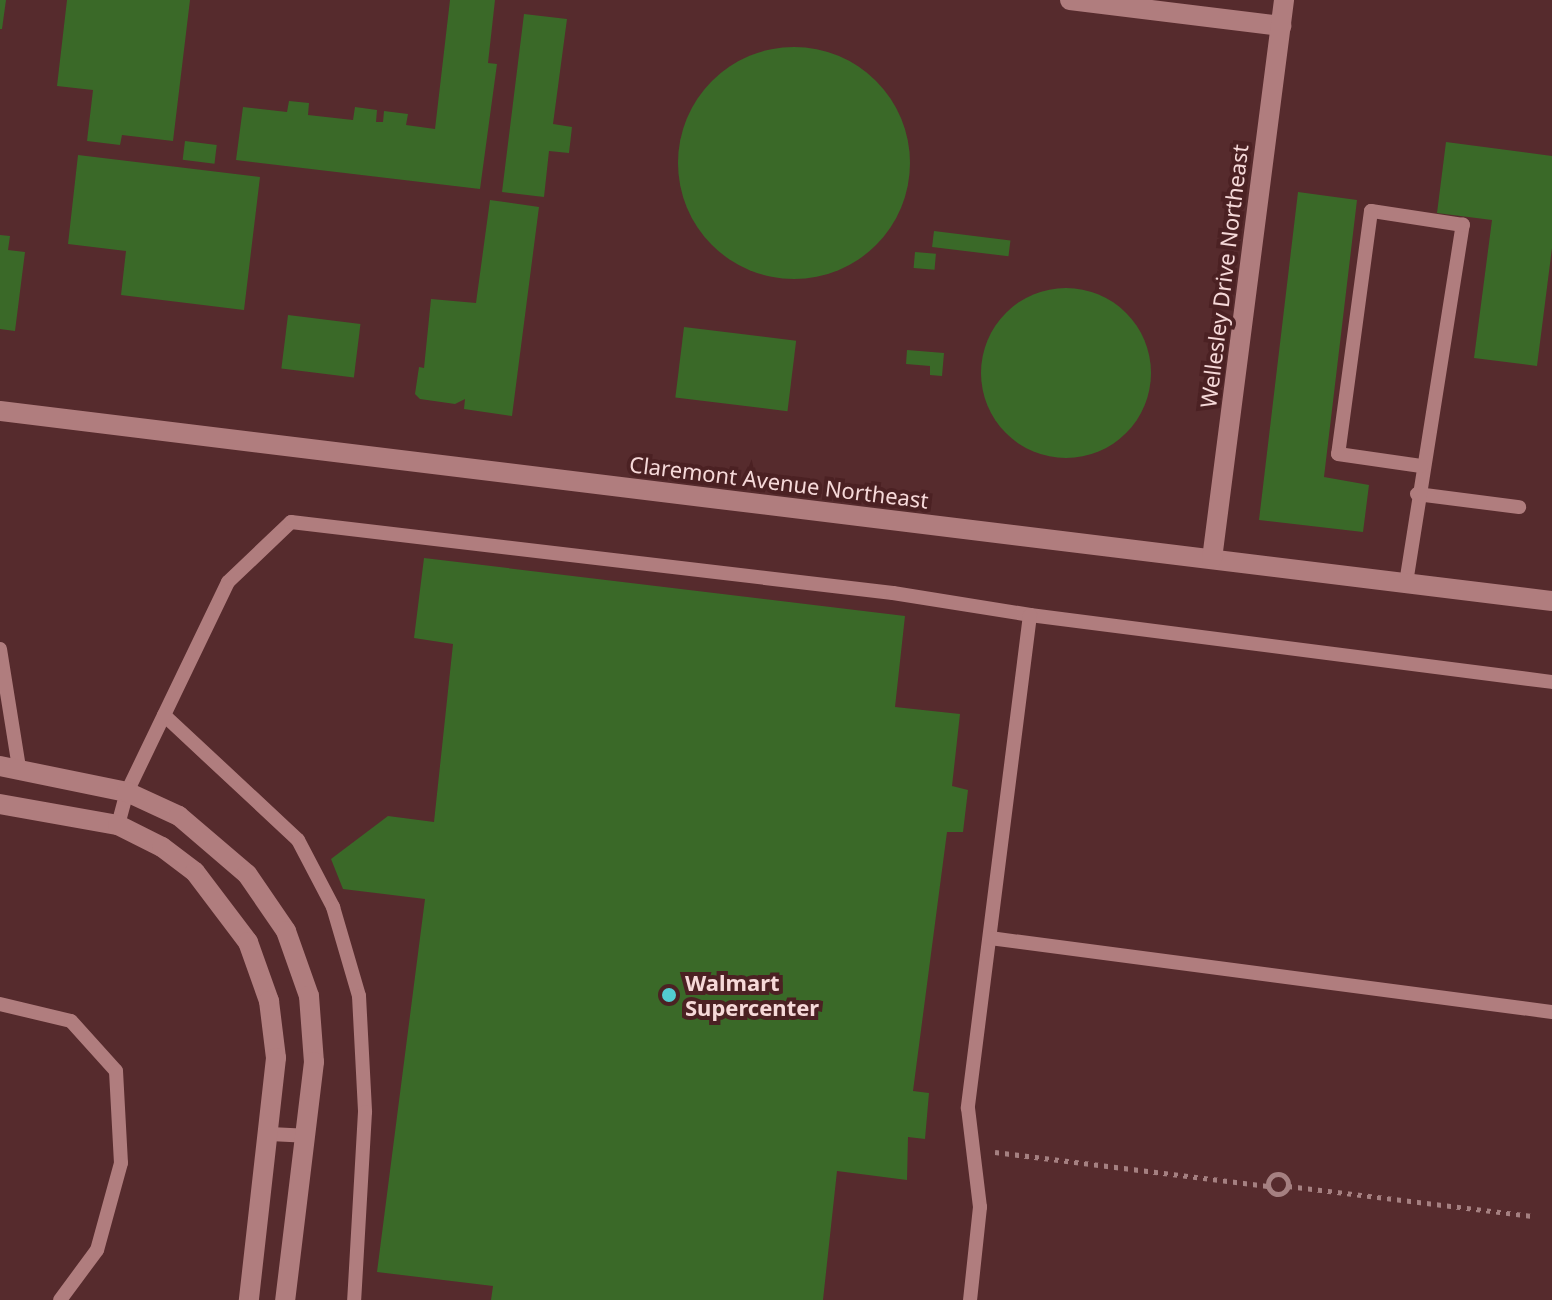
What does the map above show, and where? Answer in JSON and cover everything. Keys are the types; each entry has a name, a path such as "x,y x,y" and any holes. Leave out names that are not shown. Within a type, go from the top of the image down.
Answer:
{"street":[{"path":"1070,0 1281,26"},
{"name":"Wellesley Drive Northeast","path":"1212,559 1284,0"},
{"name":"Claremont Avenue Northeast","path":"0,411 1552,601"},
{"path":"9,767 127,792 179,816 247,874 286,931 309,996 314,1062 285,1300"},
{"path":"0,804 118,825 195,872 248,942 269,1001 276,1058 270,1134 249,1300"}],"lane":[{"path":"1406,583 1421,466 1463,225 1371,211 1338,454 1421,466"},
{"path":"1417,494 1519,507"},
{"path":"118,825 127,792 228,582 291,522 893,593 1030,615 1552,682"},
{"path":"970,1300 980,1207 968,1108 1030,615"},
{"path":"0,649 9,767"},
{"path":"164,715 298,840 333,907 359,996 361,1025 365,1112 354,1300"},
{"path":"990,938 1552,1012"},
{"path":"0,1004 71,1021 116,1071 121,1163 97,1250 60,1300"},
{"path":"270,1134 305,1136"}],"path":[{"path":"985,1151 1268,1186 1278,1194 1288,1186 1532,1216"},
{"path":"1268,1186 1276,1174 1285,1177 1288,1186"}],"building":[{"path":"0,0 6,0 2,29 0,29"},
{"path":"67,0 190,0 173,141 122,135 120,145 87,141 93,90 57,86"},
{"path":"450,0 495,0 488,63 497,64 480,189 236,160 243,107 287,112 289,101 309,103 308,115 353,120 355,107 377,110 376,122 383,122 384,111 408,114 406,125 435,129"},
{"path":"524,14 567,19 553,124 572,127 569,153 549,151 544,197 502,192"},
{"path":"794,47 838,56 876,81 901,119 910,163 901,207 876,245 838,270 794,279 750,270 712,245 687,207 678,163 687,119 712,81 750,56"},
{"path":"185,141 217,145 214,164 183,160"},
{"path":"1446,142 1552,156 1552,248 1537,366 1474,358 1492,220 1437,213"},
{"path":"78,155 260,177 244,310 121,295 126,251 68,244"},
{"path":"1298,192 1357,200 1324,477 1369,485 1363,532 1259,520"},
{"path":"490,200 539,207 512,416 464,409 465,399 455,404 420,399 415,394 419,367 424,368 431,299 476,303"},
{"path":"934,231 1010,240 1008,256 932,247"},
{"path":"0,235 10,236 8,250 25,252 15,331 0,329"},
{"path":"915,252 936,254 935,270 914,268"},
{"path":"1066,288 1098,295 1126,313 1144,341 1151,373 1144,405 1126,433 1098,451 1066,458 1034,451 1006,433 988,405 981,373 988,341 1006,313 1034,295"},
{"path":"288,315 360,324 354,377 281,369"},
{"path":"684,327 796,341 788,411 675,397"},
{"path":"907,350 944,353 942,376 930,375 930,366 906,364"},
{"name":"Walmart Supercenter","path":"424,558 905,616 895,707 960,714 952,786 968,790 963,832 947,832 913,1091 929,1093 925,1139 908,1137 907,1180 837,1171 823,1300 491,1300 493,1286 377,1272 425,899 343,889 331,859 388,816 434,822 453,644 414,638"}],"place":[{"name":"Walmart Supercenter","path":"669,995"}]}
